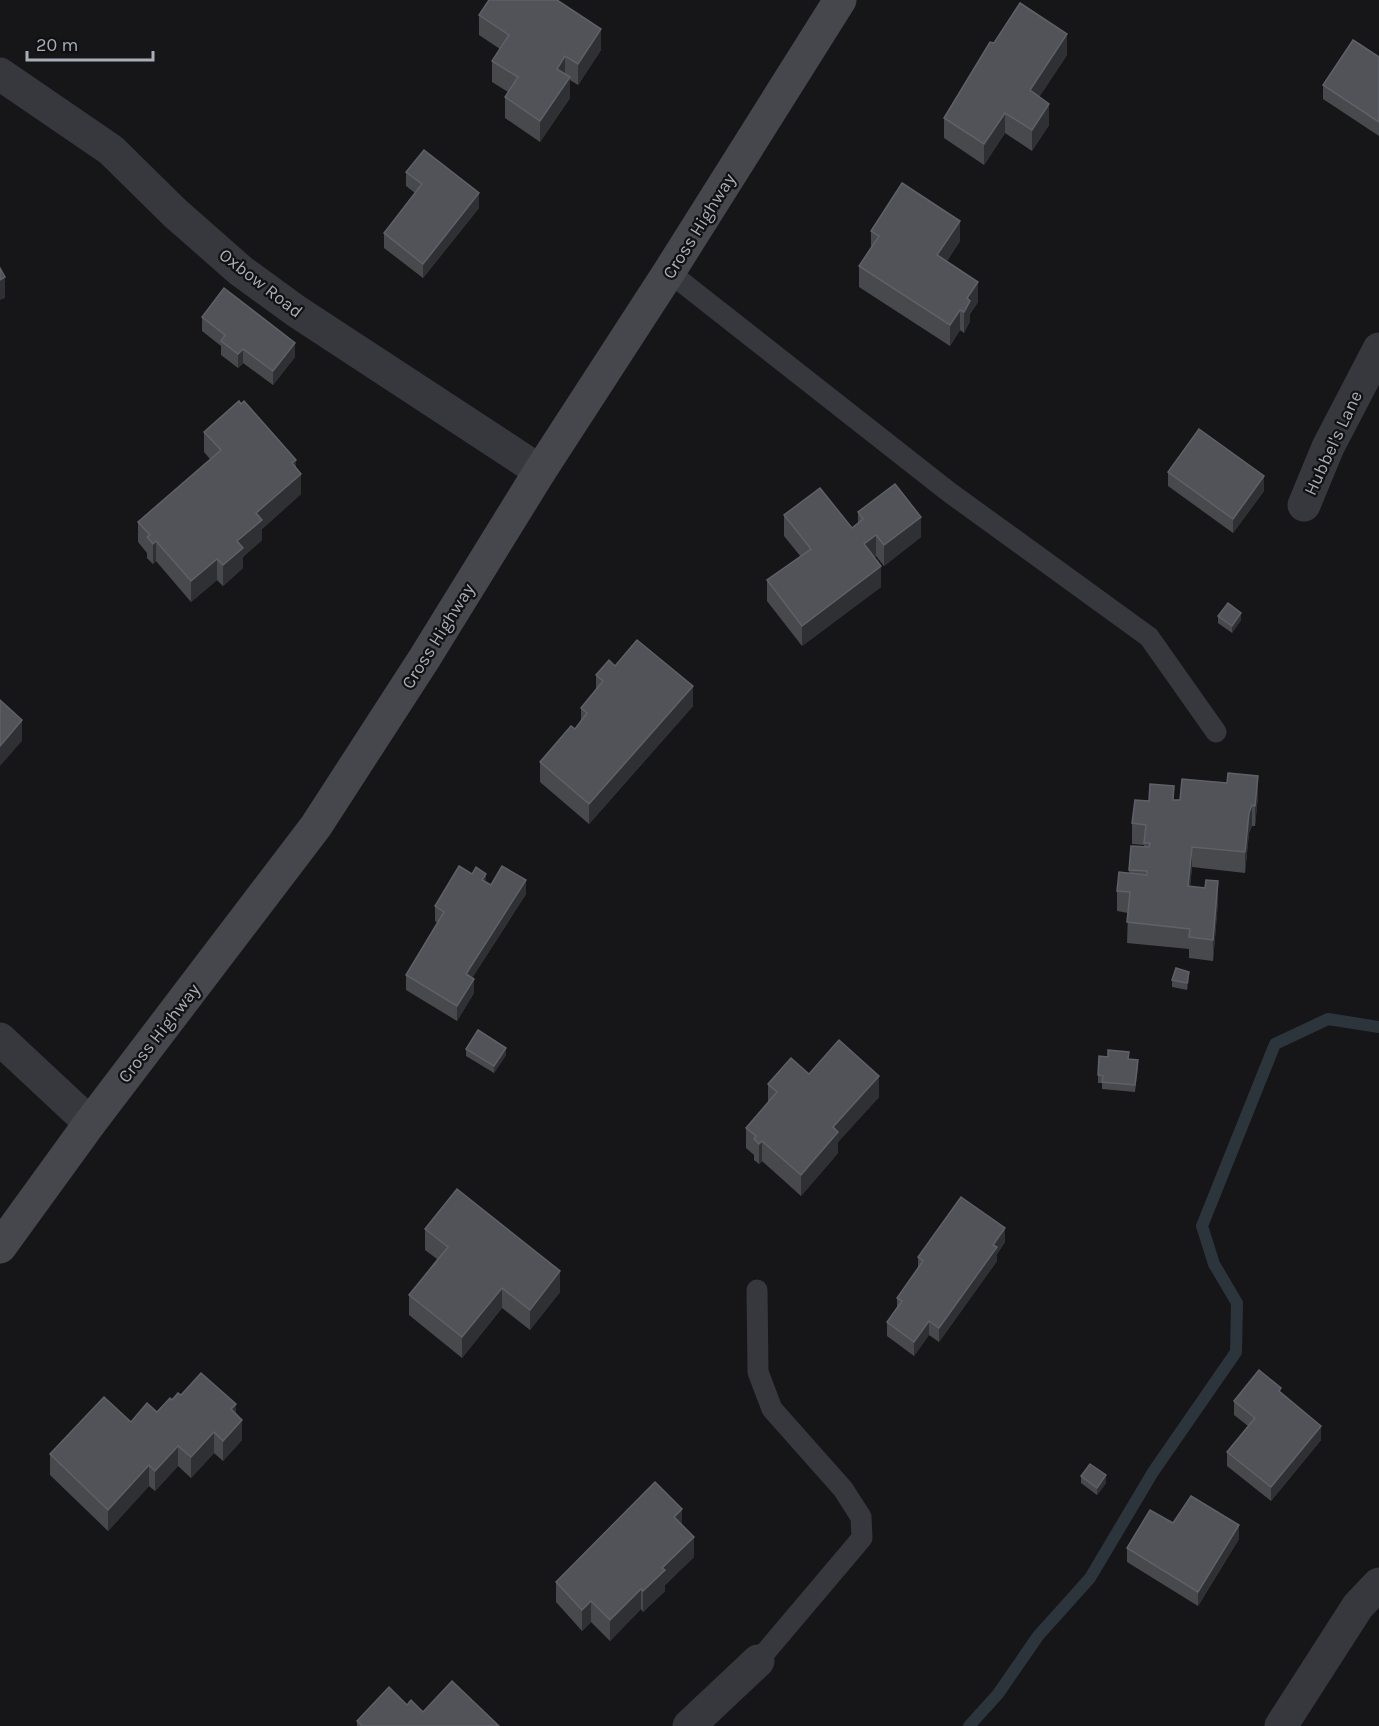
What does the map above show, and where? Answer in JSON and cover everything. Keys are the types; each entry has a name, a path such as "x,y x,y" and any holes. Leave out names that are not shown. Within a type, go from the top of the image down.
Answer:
{"main road":[{"name":"Cross Highway","path":"0,1247 90,1123 316,826 840,0"}],"street":[{"name":"Oxbow Road","path":"0,74 111,150 233,264 296,311 540,471"},
{"name":"Hubbel's Lane","path":"1304,505 1329,447 1379,349"},
{"path":"0,1040 90,1123"},
{"path":"1281,1726 1358,1606 1379,1584"},
{"path":"689,1726 758,1661"}],"lane":[{"path":"669,272 949,492 1149,637 1216,732"},
{"path":"757,1290 758,1372 772,1409 843,1489 861,1517 862,1538 758,1661"}],"building":[{"path":"489,0 557,0 601,29 578,64 565,56 557,69 570,77 540,121 505,97 518,77 492,61 509,35 479,15"},
{"path":"1020,3 1067,34 1030,90 1049,104 1032,130 1005,113 984,144 944,118 990,42 994,43"},
{"path":"1353,40 1379,57 1379,122 1323,85"},
{"path":"424,150 479,193 423,264 384,233 422,184 406,172"},
{"path":"902,183 960,221 937,255 978,282 967,298 970,301 964,312 960,310 950,325 859,266 879,236 871,231"},
{"path":"0,268 5,277 0,280"},
{"path":"224,288 295,343 273,371 243,349 238,354 221,341 225,335 202,317"},
{"path":"239,401 241,404 244,401 296,460 292,463 301,474 256,513 262,520 237,541 243,548 223,565 217,559 191,581 156,541 153,544 147,537 150,535 138,522 221,450 204,432"},
{"path":"1199,429 1264,476 1233,519 1168,472"},
{"path":"895,484 921,517 884,545 876,535 864,544 881,566 802,626 767,580 811,549 784,515 820,488 852,528 863,519 858,512"},
{"path":"1228,603 1241,613 1232,626 1218,616"},
{"path":"637,640 693,686 589,804 540,762 571,726 575,729 587,713 581,708 603,681 596,675 609,660 615,666"},
{"path":"0,700 22,720 0,746"},
{"path":"1228,773 1258,776 1255,806 1252,805 1249,813 1245,852 1192,847 1188,886 1205,888 1206,880 1218,881 1213,940 1189,937 1190,929 1127,922 1130,892 1117,891 1119,872 1147,875 1147,871 1129,870 1131,846 1149,847 1150,843 1144,843 1146,825 1132,823 1135,800 1149,801 1150,784 1174,786 1173,800 1180,800 1182,779 1227,783"},
{"path":"459,866 472,874 476,867 486,874 482,880 491,885 502,866 526,880 466,974 474,979 457,1006 406,975 444,912 435,906"},
{"path":"1176,968 1189,972 1187,983 1172,980"},
{"path":"478,1030 506,1048 494,1066 466,1049"},
{"path":"839,1040 879,1076 833,1127 838,1132 801,1175 762,1141 759,1144 754,1139 756,1136 746,1128 777,1092 768,1084 791,1058 809,1074"},
{"path":"1108,1050 1129,1052 1128,1059 1138,1060 1135,1085 1102,1082 1103,1076 1098,1075 1099,1056 1108,1057"},
{"path":"457,1189 560,1271 530,1310 502,1288 462,1337 409,1295 448,1247 425,1229"},
{"path":"961,1197 1005,1228 993,1245 997,1247 939,1328 929,1321 914,1342 887,1322 902,1301 897,1298 923,1261 918,1257"},
{"path":"1259,1370 1281,1388 1279,1391 1321,1426 1271,1487 1227,1452 1255,1418 1234,1401"},
{"path":"201,1373 236,1404 231,1409 242,1420 223,1441 214,1432 191,1457 178,1446 155,1471 149,1465 108,1510 50,1454 104,1397 131,1422 147,1403 157,1412 170,1398 172,1400 178,1393 181,1395"},
{"path":"1090,1464 1106,1475 1097,1488 1081,1476"},
{"path":"655,1482 682,1509 674,1517 694,1537 662,1568 665,1570 643,1591 641,1589 610,1620 591,1601 582,1610 556,1582"},
{"path":"1191,1496 1239,1525 1198,1592 1127,1548 1150,1510 1173,1523"},
{"path":"452,1681 499,1726 362,1726 357,1721 389,1687 407,1705 411,1700 423,1712"}],"waterway":[{"path":"969,1726 998,1694 1038,1636 1090,1578 1153,1472 1236,1352 1237,1303 1214,1264 1202,1226 1275,1044 1328,1019 1379,1027"}]}
